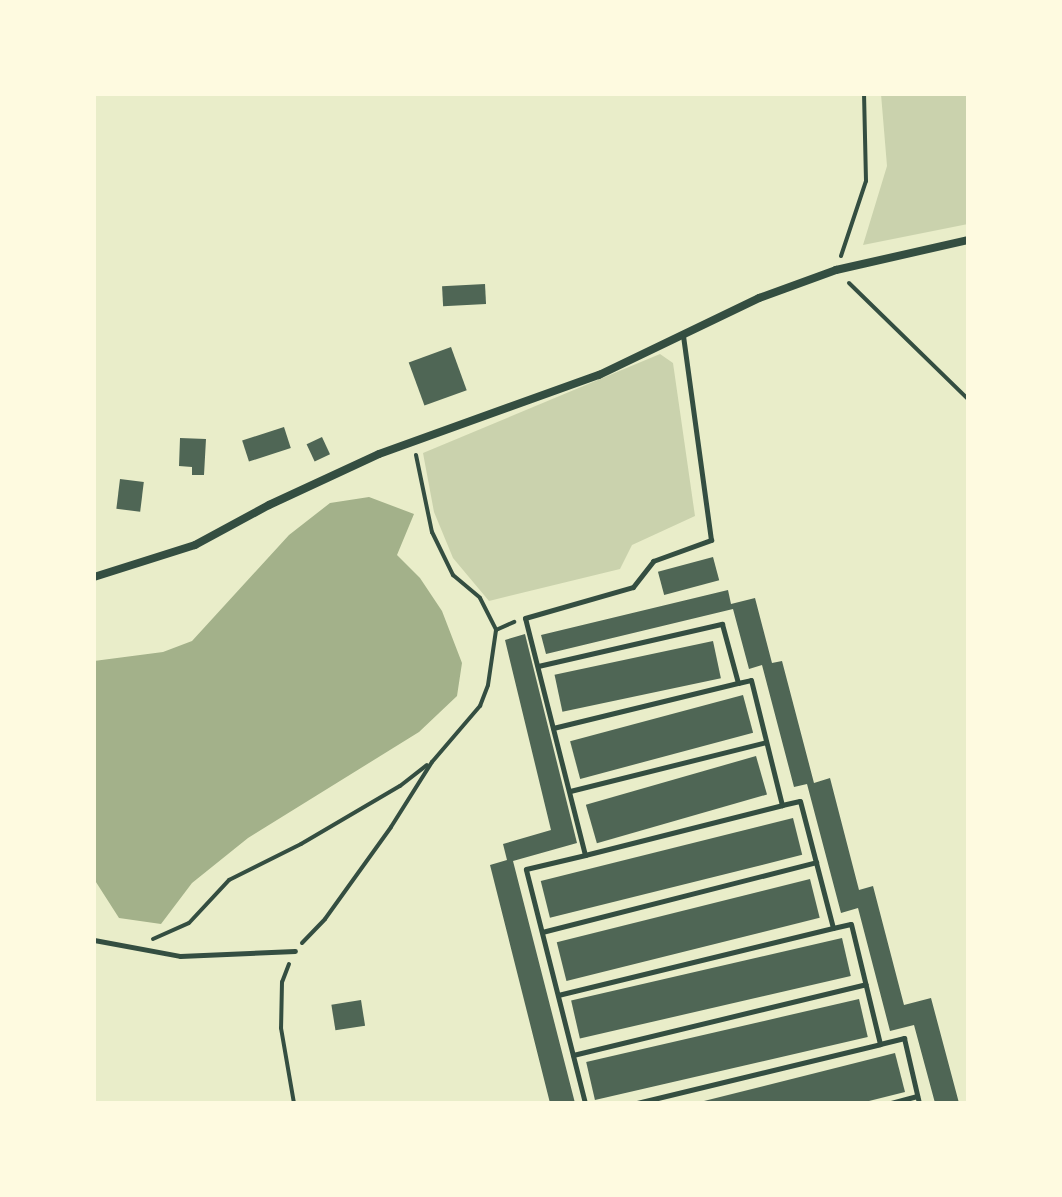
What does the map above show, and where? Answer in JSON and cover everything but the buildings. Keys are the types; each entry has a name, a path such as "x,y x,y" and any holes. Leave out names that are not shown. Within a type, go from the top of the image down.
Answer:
{"street":[{"path":"94,577 195,545 269,505 414,441 599,375 759,298 836,270 968,240"}],"lane":[{"path":"585,855 525,618 633,587 653,561 711,540 683,336"},
{"path":"538,666 722,624 738,683"},
{"path":"553,728 751,680 782,805"},
{"path":"570,791 766,742"},
{"path":"585,1103 526,869 800,801 833,928"},
{"path":"542,932 816,862"},
{"path":"558,995 851,924 880,1044"},
{"path":"94,940 129,949 180,956 295,951"},
{"path":"573,1055 866,984"},
{"path":"637,1103 904,1038 918,1100 891,1103"}],"path":[{"path":"864,94 866,181 836,270 968,399"},
{"path":"294,1103 281,1028 282,982 295,951 325,919 391,827 432,762 480,706 488,685 496,630 480,598 453,575 432,532 414,441"},
{"path":"496,630 525,618"},
{"path":"129,949 189,923 229,880 301,844 400,786 432,762"}],"shaded area":[{"path":"881,94 968,94 968,224 863,245 887,166"},
{"path":"660,354 673,363 695,516 632,545 620,569 489,601 453,558 434,512 423,453"},
{"path":"369,497 414,514 397,555 420,578 442,611 462,663 457,696 419,732 248,838 192,883 161,924 119,918 94,879 94,661 163,652 192,641 289,535 330,503"}]}
